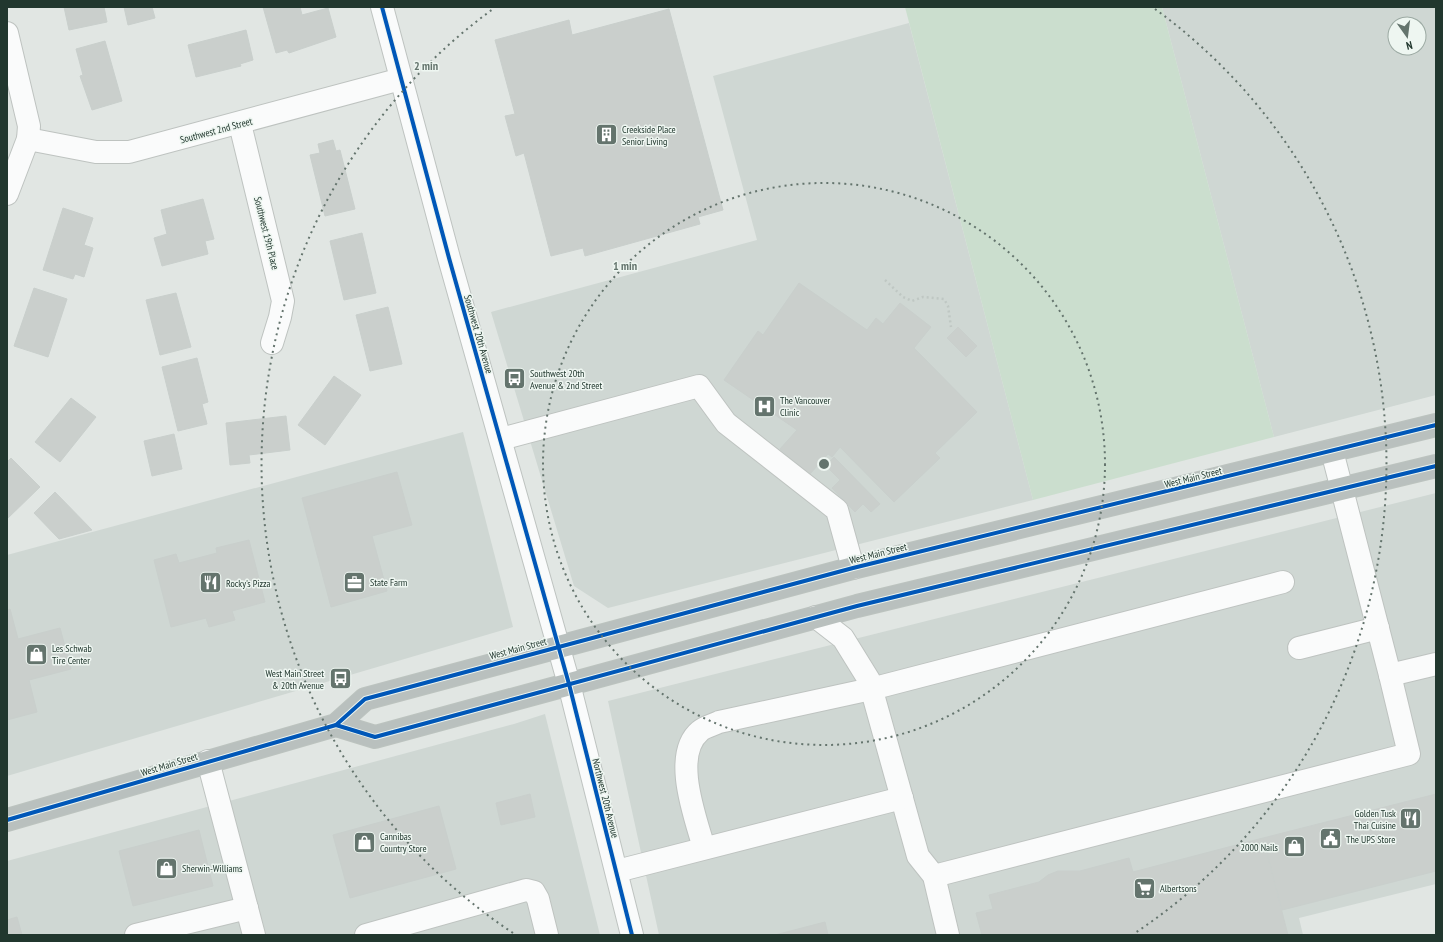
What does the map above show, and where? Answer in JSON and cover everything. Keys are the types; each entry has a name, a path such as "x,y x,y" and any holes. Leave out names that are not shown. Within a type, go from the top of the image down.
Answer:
{"highway":[{"name":"West Main Street","path":"336,725 376,737 564,665 853,568 1436,425"},
{"name":"West Main Street","path":"7,820 336,725 365,699 564,665 816,617 1436,466"}],"street":[{"name":"Southwest 20th Avenue","path":"382,7 449,258 564,665"},
{"path":"7,33 27,118 28,138 7,194"},
{"name":"Southwest 2nd Street","path":"28,138 96,152 129,152 240,124 401,79"},
{"name":"Southwest 19th Place","path":"240,124 282,301 280,317 272,343"},
{"path":"501,439 699,386 726,423 838,510 853,568"},
{"path":"934,876 1409,754 1332,451"},
{"path":"704,848 686,782 686,764 689,747 700,731 719,722 871,689 1283,582"},
{"path":"816,617 843,638 870,680 871,689 918,856 934,876 948,935"},
{"path":"1299,648 1378,628"},
{"path":"1390,675 1436,664"},
{"name":"Northwest 20th Avenue","path":"564,665 617,871 631,935"},
{"path":"208,761 254,935"},
{"path":"617,871 902,798"},
{"path":"366,935 526,890 534,892 538,899 547,935"},
{"path":"136,935 247,908"}],"path":[{"path":"885,280 903,297 912,301 923,298 944,299 948,306 951,327"}],"shaded area":[{"path":"1162,7 1436,7 1436,395 1274,437"},
{"name":"The Vancouver Clinic","path":"909,23 1033,500 608,608 574,586 491,312 757,240 713,76"},
{"path":"463,432 513,627 7,776 7,555"},
{"path":"1436,493 1436,884 1299,918 1303,935 659,935 608,701"},
{"path":"545,714 600,935 7,935 7,861 514,724"}],"green space":[{"path":"905,7 1162,7 1274,437 1033,500"}],"building":[{"path":"64,7 104,7 107,22 69,30"},
{"path":"124,7 152,7 155,18 128,25"},
{"path":"263,7 300,7 302,15 328,8 336,37 289,53 287,50 276,53"},
{"name":"Creekside Place Senior Living","path":"669,9 723,210 698,217 700,224 585,256 583,248 551,256 524,153 516,156 505,116 515,114 495,40 569,20 572,35"},
{"path":"246,30 253,60 240,64 241,66 196,77 188,45"},
{"path":"105,41 122,101 92,110 80,76 83,75 76,49"},
{"path":"333,140 336,151 340,150 355,209 325,216 310,155 320,153 318,144"},
{"path":"203,199 214,239 205,241 208,254 162,266 154,238 167,234 161,210"},
{"path":"63,208 93,218 84,245 93,248 84,277 75,274 73,279 43,270"},
{"path":"362,233 376,293 344,300 330,241"},
{"path":"799,283 867,330 876,318 883,324 900,303 931,327 914,348 977,412 935,453 940,458 894,502 840,447 832,457 828,454 809,475 780,449 797,430 724,380 758,331 763,335"},
{"path":"34,288 67,299 48,357 14,346"},
{"path":"176,293 191,347 160,355 146,300"},
{"path":"388,307 402,364 370,371 356,315"},
{"path":"958,327 977,346 966,357 947,338"},
{"path":"197,358 208,402 202,404 207,424 178,431 162,367"},
{"path":"334,376 361,395 325,445 298,425"},
{"path":"71,398 96,417 60,462 35,442"},
{"path":"286,416 290,450 249,455 250,463 230,465 226,423"},
{"path":"174,434 182,469 152,476 144,441"},
{"path":"834,457 880,504 871,512 863,504 855,512 832,488 840,480 826,466"},
{"path":"11,458 40,487 7,519 7,462"},
{"path":"397,472 412,525 372,536 387,591 331,607 302,498"},
{"path":"55,492 92,530 59,539 34,513"},
{"name":"Rocky's Pizza","path":"249,540 265,602 232,611 235,620 209,627 206,618 171,627 154,560 176,554 179,563 217,553 216,548"},
{"name":"Les Schwab Tire Center","path":"10,609 18,639 60,628 71,669 29,680 37,712 7,720 7,610"},
{"path":"530,794 535,817 501,825 496,803"},
{"path":"1436,794 1436,871 1282,910 1263,838"},
{"path":"439,806 456,869 350,898 333,835"},
{"name":"Sherwin-Williams","path":"199,830 213,886 133,906 119,851"},
{"name":"Albertsons","path":"1263,838 1288,935 982,935 976,913 993,909 989,895 1039,882 1048,875 1058,871 1080,871 1129,858 1133,872"},
{"path":"17,917 22,935 7,935 7,920"},
{"path":"825,922 828,935 775,935"}],"cycle path":[{"path":"382,7 449,258 569,684 632,935"},
{"path":"7,820 336,725 365,699 853,568 1436,425"},
{"path":"336,725 375,737 857,606 1436,466"}],"place":[{"name":"Creekside Place Senior Living","path":"606,135"},
{"name":"Southwest 20th Avenue & 2nd Street","path":"515,379"},
{"name":"The Vancouver Clinic","path":"764,406"},
{"name":"State Farm","path":"354,582"},
{"name":"Rocky's Pizza","path":"210,583"},
{"name":"Les Schwab Tire Center","path":"37,654"},
{"name":"West Main Street & 20th Avenue","path":"340,679"},
{"name":"Golden Tusk Thai Cuisine","path":"1411,819"},
{"name":"The UPS Store","path":"1330,839"},
{"name":"Cannibas Country Store","path":"365,842"},
{"name":"2000 Nails","path":"1294,847"},
{"name":"Sherwin-Williams","path":"166,868"},
{"name":"Albertsons","path":"1145,888"}]}
